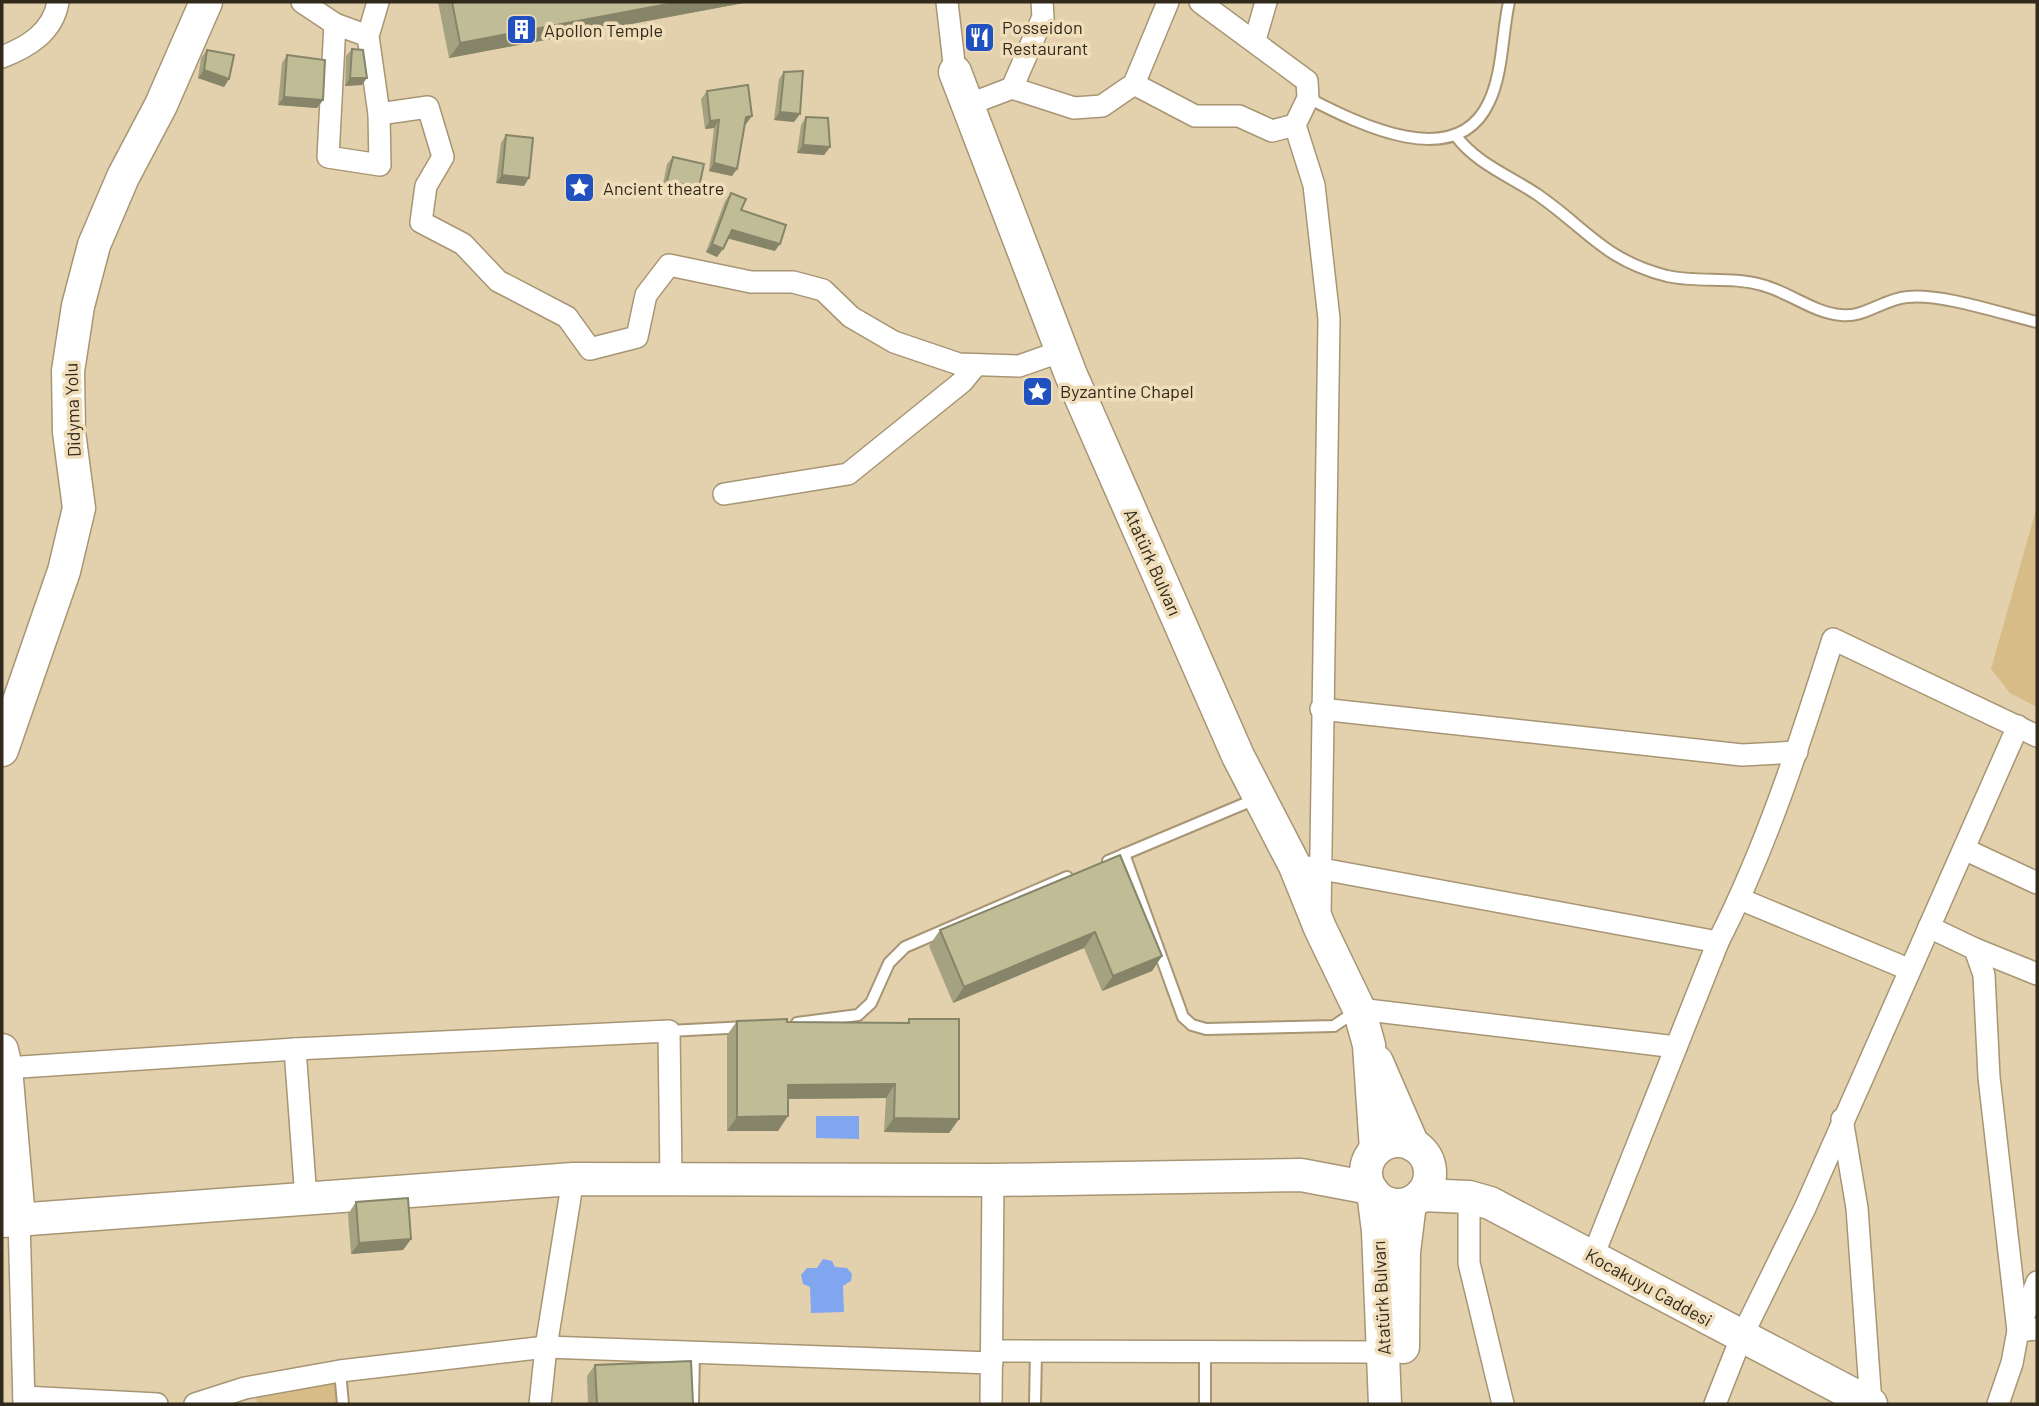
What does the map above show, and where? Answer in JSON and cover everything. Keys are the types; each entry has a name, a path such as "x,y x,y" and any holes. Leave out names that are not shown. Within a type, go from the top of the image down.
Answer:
{"street":[{"path":"2,57 31,46 56,14 58,2"},
{"name":"Didyma Yolu","path":"2,750 64,571 79,508 69,432 68,371 78,306 94,245 123,177 161,105 206,2"},
{"path":"302,2 335,24 368,36"},
{"path":"335,24 328,157 380,165 379,114 368,36 378,2"},
{"path":"947,2 955,72"},
{"path":"1013,88 1042,16 1042,2"},
{"path":"970,104 1013,88 1073,108 1102,106 1133,84 1168,2"},
{"path":"1200,2 1307,81 1308,98 1295,125 1314,185 1329,319 1321,709 1309,867 1718,942"},
{"path":"1255,40 1265,2"},
{"name":"Atatürk Bulvarı","path":"955,72 970,104 1062,351 1238,756 1259,797 1309,867 1320,928 1359,1009 1369,1045 1421,1154"},
{"path":"1133,84 1195,116 1239,116 1272,131 1295,125"},
{"path":"379,114 428,107 443,157 426,186 421,222 463,244 498,281 567,317 590,349 637,337 646,295 668,265 751,282 793,282 823,289 851,317 894,342 959,364 1019,366 1062,351"},
{"path":"724,494 848,474 962,382 976,365"},
{"path":"1593,1256 1718,942 1740,899 1797,752 1833,639 2037,736"},
{"path":"1321,709 1742,755 1797,752"},
{"path":"1715,1404 1741,1338 1805,1208 1908,969 2018,726"},
{"path":"1964,849 2037,883"},
{"path":"1740,899 1908,969"},
{"path":"1929,927 2037,974"},
{"path":"1975,949 1984,975 1989,1077 2027,1330"},
{"path":"1359,1009 1676,1047"},
{"path":"157,1404 24,1401 10,1220 3,1061 668,1031 671,1178"},
{"name":"Atatürk Bulvarı","path":"1369,1045 1372,1173 1378,1231 1385,1404"},
{"path":"295,1049 306,1199"},
{"path":"1842,1119 1857,1208 1871,1404"},
{"path":"10,1220 573,1179 993,1180 1372,1173 1398,1141 1421,1154 1469,1197 1469,1263 1503,1404"},
{"path":"1372,1173 1389,1203 1415,1199 1429,1180 1421,1154"},
{"path":"540,1404 546,1347 573,1179"},
{"path":"991,1404 993,1180"},
{"name":"Kocakuyu Caddesi","path":"1415,1199 1469,1197 1490,1203 1593,1256 1741,1338 1871,1404"},
{"name":"Atatürk Bulvarı","path":"1402,1404 1404,1252 1415,1199"},
{"path":"1998,1404 2027,1330 2037,1282"},
{"path":"195,1404 246,1396 340,1370 546,1347 992,1357 1036,1351 1384,1352"}],"lane":[{"path":"1308,98 1365,127 1402,135 1443,139 1457,136 1480,117 1489,103 1509,2"},
{"path":"1457,136 1475,157 1538,196 1597,244 1629,262 1664,275 1688,280 1749,281 1838,315 1857,314 1893,299 1922,296 2037,322"},
{"path":"1100,864 1259,797"},
{"path":"1124,854 1184,1017 1192,1025 1206,1029 1334,1026 1359,1009"},
{"path":"791,1023 858,1015 871,1003 888,963 905,947 1076,874"},
{"path":"668,1031 763,1025"},
{"path":"1035,1404 1036,1351"},
{"path":"693,1404 694,1352"},
{"path":"1205,1352 1205,1404"},
{"path":"340,1370 343,1404"}],"shaded area":[{"path":"2037,506 2037,707 2010,693 1991,669"},
{"path":"336,1380 339,1404 257,1404 256,1393"}],"water":[{"path":"816,1116 859,1116 859,1139 816,1138"},
{"path":"823,1259 832,1261 835,1267 847,1268 852,1274 851,1281 843,1286 844,1312 811,1313 810,1287 803,1284 801,1275 807,1268 817,1268"}],"building":[{"path":"452,2 679,2 460,43"},
{"path":"352,49 363,50 367,78 350,78"},
{"path":"207,50 234,55 229,79 204,70"},
{"path":"287,55 325,60 323,100 284,97"},
{"path":"803,71 800,114 780,112 784,72"},
{"path":"748,85 752,116 746,117 737,169 714,163 719,120 710,121 707,91"},
{"path":"806,117 828,118 830,147 803,145"},
{"path":"506,135 533,138 529,178 502,175"},
{"path":"673,157 704,164 699,187 667,181"},
{"path":"731,193 746,199 741,210 786,225 780,244 732,230 723,249 712,244"},
{"path":"1120,855 1162,956 1113,976 1095,932 964,987 940,930"},
{"path":"787,1019 787,1022 909,1023 909,1019 959,1019 959,1119 894,1118 895,1084 788,1085 788,1116 737,1117 737,1021"},
{"path":"408,1198 411,1239 359,1243 356,1202"},
{"path":"691,1361 693,1404 597,1404 595,1365"}],"place":[{"name":"Apollon Temple","path":"521,30"},
{"name":"Posseidon Restaurant","path":"979,37"},
{"name":"Ancient theatre","path":"580,188"},
{"name":"Byzantine Chapel","path":"1037,391"}]}
